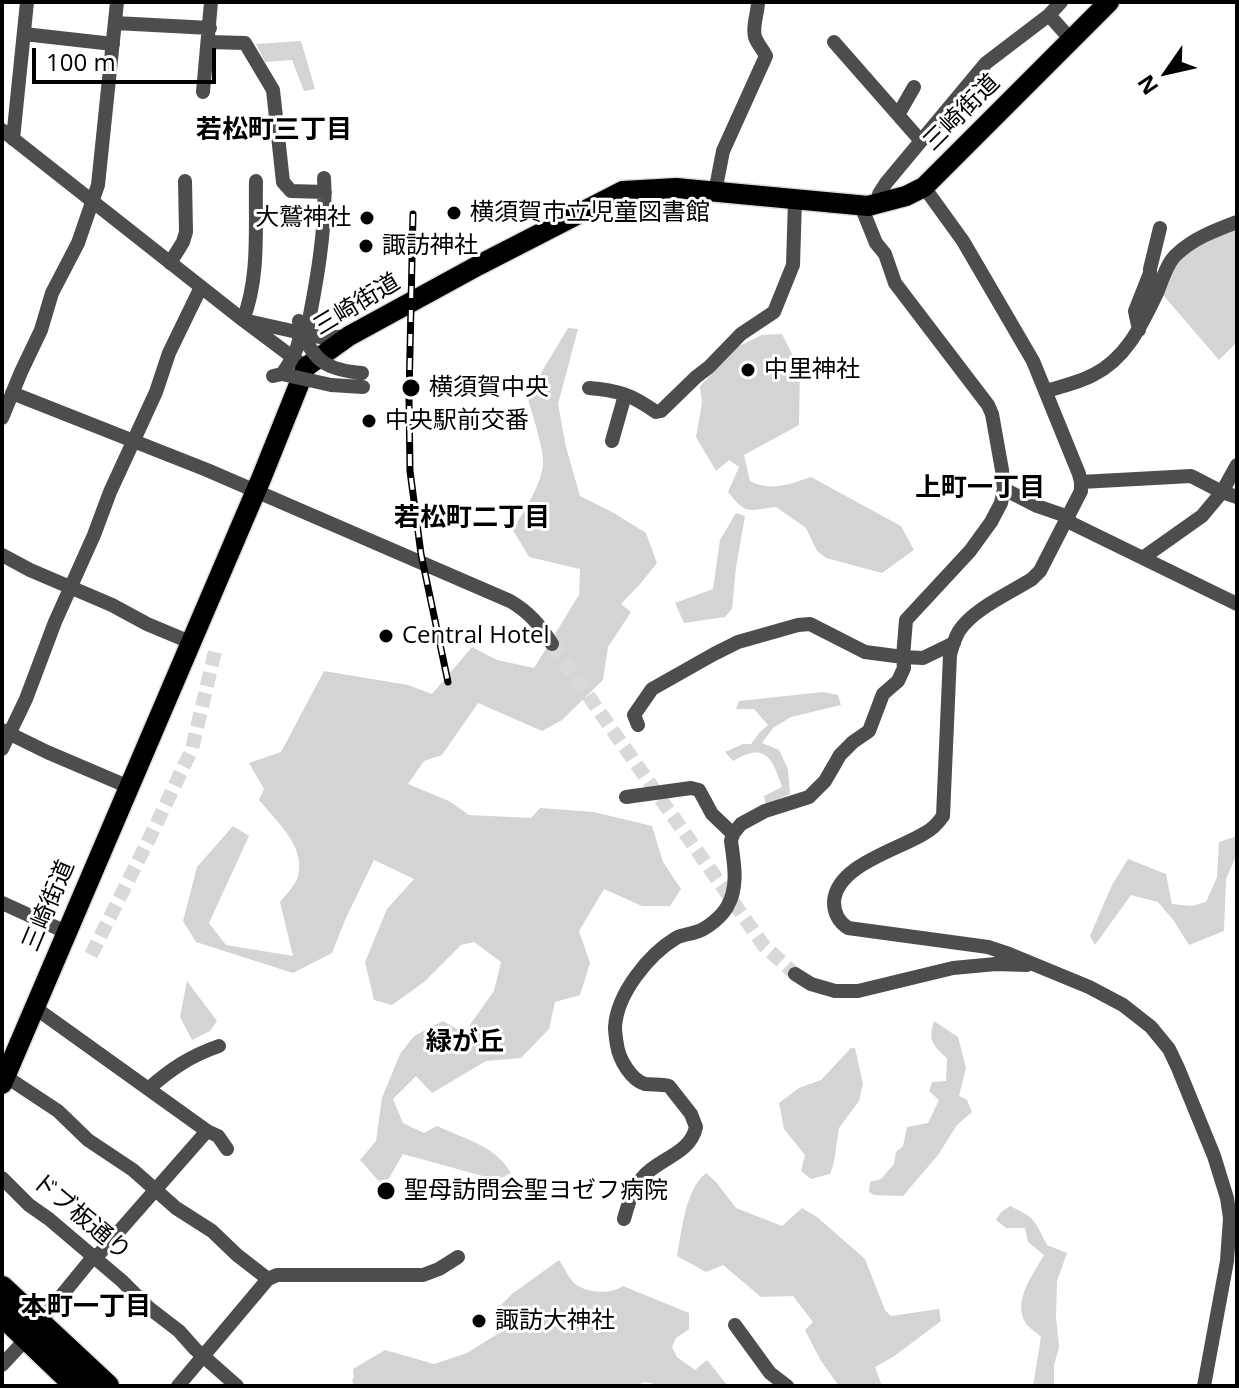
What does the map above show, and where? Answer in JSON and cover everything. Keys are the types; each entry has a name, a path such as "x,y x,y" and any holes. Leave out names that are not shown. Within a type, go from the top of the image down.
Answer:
{"highway":[{"path":"2,1288 77,1386"},
{"path":"2,1314 33,1330 107,1386"}],"main road":[{"name":"三崎街道","path":"3,1078 256,491 316,366 349,336 623,191 676,188 869,205 906,196 924,187 1109,2"}],"street":[{"path":"27,2 8,134 243,320 316,366 345,372 362,380 322,383 277,375 297,349 318,266 324,185 291,191 283,182 273,90 245,43 209,35 115,23"},
{"path":"2,418 41,330 52,293 78,243 100,176 117,2"},
{"path":"203,92 211,2"},
{"path":"715,192 723,151 766,56 755,38 758,2"},
{"path":"624,1219 641,1178 688,1146 696,1127 691,1114 669,1086 638,1081 631,1075 618,1051 615,1029 625,994 664,947 678,937 706,927 728,906 735,888 731,841 741,824 765,811 809,797 825,781 840,755 869,731 883,694 898,681 904,668 906,620 977,541 1001,503 1004,489 992,414 895,283 885,254 876,243 869,205 986,63 1049,15 1061,2"},
{"path":"1049,15 1072,41"},
{"path":"24,34 113,44"},
{"path":"834,42 920,140"},
{"path":"898,115 914,87"},
{"path":"170,263 186,232 185,181"},
{"path":"243,320 250,303 254,270 256,181"},
{"path":"924,187 963,241 1033,361 1079,474 1081,491 1040,571 970,619 959,631 950,655 943,816 927,832 846,876 836,895 836,914 848,928 988,947 1089,987 1123,1005 1151,1027 1169,1049 1214,1156 1234,1216 1204,1386"},
{"path":"589,388 615,390 641,401 656,412 661,411 741,334 774,312 793,265 795,200"},
{"path":"1046,391 1094,375 1107,367 1139,330 1174,255 1205,234 1237,222"},
{"path":"1139,330 1135,311 1150,273 1160,228"},
{"path":"2,749 6,731 26,699 110,492 156,392 169,353 201,287"},
{"path":"243,320 302,329 324,338 349,336"},
{"path":"302,329 322,383"},
{"path":"12,393 207,470 510,601 539,624 552,644"},
{"path":"612,441 625,395"},
{"path":"1144,557 1202,516 1222,492 1237,465"},
{"path":"1081,482 1191,476 1237,497"},
{"path":"1004,489 1237,604"},
{"path":"2,555 190,642"},
{"path":"638,725 634,715 652,689 738,642 798,625 810,624 865,652 903,657 923,658 954,643"},
{"path":"6,731 129,787"},
{"path":"626,797 691,788 699,790 712,814 733,834"},
{"path":"2,903 66,932"},
{"path":"795,974 811,984 835,991 858,991 953,968 996,964 1037,966"},
{"path":"34,1007 218,1136 227,1149"},
{"path":"148,1089 170,1069 219,1046"},
{"path":"3,1078 58,1111 88,1140 133,1170 176,1208 212,1231 268,1279"},
{"path":"2,1365 93,1257 100,1253 207,1131"},
{"name":"ドブ板通り","path":"2,1178 29,1205 179,1331 237,1386"},
{"path":"178,1386 268,1279 277,1275 423,1275 458,1257"},
{"path":"735,1325 770,1373 787,1386"}],"shaded area":[{"path":"301,41 315,89 304,91 292,60 265,62 256,44"},
{"path":"1237,228 1237,342 1219,360 1163,295 1174,267 1188,250"},
{"path":"568,328 578,329 558,404 580,496 646,533 657,563 621,604 631,612 608,647 603,680 562,720 542,731 478,703 442,755 424,761 408,784 449,801 469,815 531,818 540,808 594,812 652,826 663,862 681,889 670,906 642,906 604,889 579,931 590,963 580,995 555,1002 549,1029 521,1058 486,1061 432,1093 416,1076 393,1099 403,1123 424,1133 437,1126 468,1139 488,1149 511,1173 497,1180 403,1154 384,1187 360,1160 376,1141 382,1098 400,1054 414,1036 443,1021 464,1033 494,991 501,962 474,942 461,945 424,982 392,1005 374,1000 365,962 387,909 414,879 374,860 332,953 293,973 196,942 183,921 197,867 233,826 249,836 209,923 226,945 293,956 280,902 297,879 298,854 288,835 259,800 264,789 249,763 281,752 324,671 408,685 432,694 472,647 497,660 534,668 579,595 580,569 529,557 513,530 535,490 543,465 540,441 527,396"},
{"path":"782,334 800,370 799,425 744,455 750,481 773,486 811,477 901,526 914,550 882,573 826,558 817,551 806,528 776,507 744,508 728,492 739,467 729,460 716,471 696,437 702,403 700,386 739,346 762,335"},
{"path":"736,513 745,516 732,609 725,617 684,623 675,603 713,589 720,540"},
{"path":"823,692 838,695 841,705 791,717 773,728 762,743 779,750 788,769 790,794 766,805 764,796 782,787 771,761 760,753 753,753 733,761 725,752 751,744 768,725 754,709 736,709 739,701"},
{"path":"1237,836 1237,854 1226,879 1224,931 1189,945 1158,902 1131,895 1095,945 1090,936 1112,885 1128,859 1166,874 1172,904 1192,906 1206,902 1217,877 1219,842"},
{"path":"187,981 217,1021 210,1031 192,1040 180,1017"},
{"path":"934,1021 958,1037 966,1068 959,1096 967,1100 972,1112 957,1125 938,1155 903,1196 874,1195 869,1192 870,1182 881,1179 894,1164 896,1152 903,1146 907,1127 928,1123 939,1100 929,1091 932,1082 946,1081 947,1058 932,1038"},
{"path":"851,1048 855,1048 863,1084 859,1101 839,1128 830,1174 811,1179 801,1171 805,1155 784,1129 779,1103 799,1088 821,1080"},
{"path":"706,1173 736,1208 782,1226 802,1208 817,1217 865,1259 885,1310 891,1316 939,1309 941,1321 875,1367 882,1386 839,1386 821,1361 805,1330 813,1322 793,1296 761,1297 723,1265 706,1272 677,1256 689,1200 693,1189"},
{"path":"1010,1206 1033,1221 1047,1245 1067,1253 1057,1281 1059,1347 1054,1365 1054,1386 1033,1386 1041,1337 1027,1325 1021,1307 1025,1289 1044,1255 1028,1242 1025,1228 1006,1228 996,1220"},
{"path":"559,1260 572,1281 585,1289 605,1292 623,1286 689,1313 689,1329 676,1338 672,1347 677,1357 695,1370 707,1360 728,1386 657,1386 646,1382 635,1386 354,1386 353,1369 385,1350 434,1364 467,1353 507,1328 498,1308"}],"tunnel":[{"path":"552,644 764,946 795,974"},
{"path":"91,955 192,749 216,647"}],"railway":[{"path":"413,214 410,471 421,554 448,682"}],"place":[{"name":"横須賀市立児童図書館","path":"454,213"},
{"name":"大鷲神社","path":"367,218"},
{"name":"諏訪神社","path":"366,246"},
{"name":"中里神社","path":"748,370"},
{"name":"横須賀中央","path":"411,388"},
{"name":"中央駅前交番","path":"369,421"},
{"name":"Central Hotel","path":"386,636"},
{"name":"聖母訪問会聖ヨゼフ病院","path":"386,1191"},
{"name":"諏訪大神社","path":"479,1321"}],"district":[{"name":"若松町三丁目","path":"274,131"},
{"name":"上町一丁目","path":"980,489"},
{"name":"若松町二丁目","path":"472,519"},
{"name":"緑が丘","path":"465,1043"},
{"name":"本町一丁目","path":"86,1308"}]}
